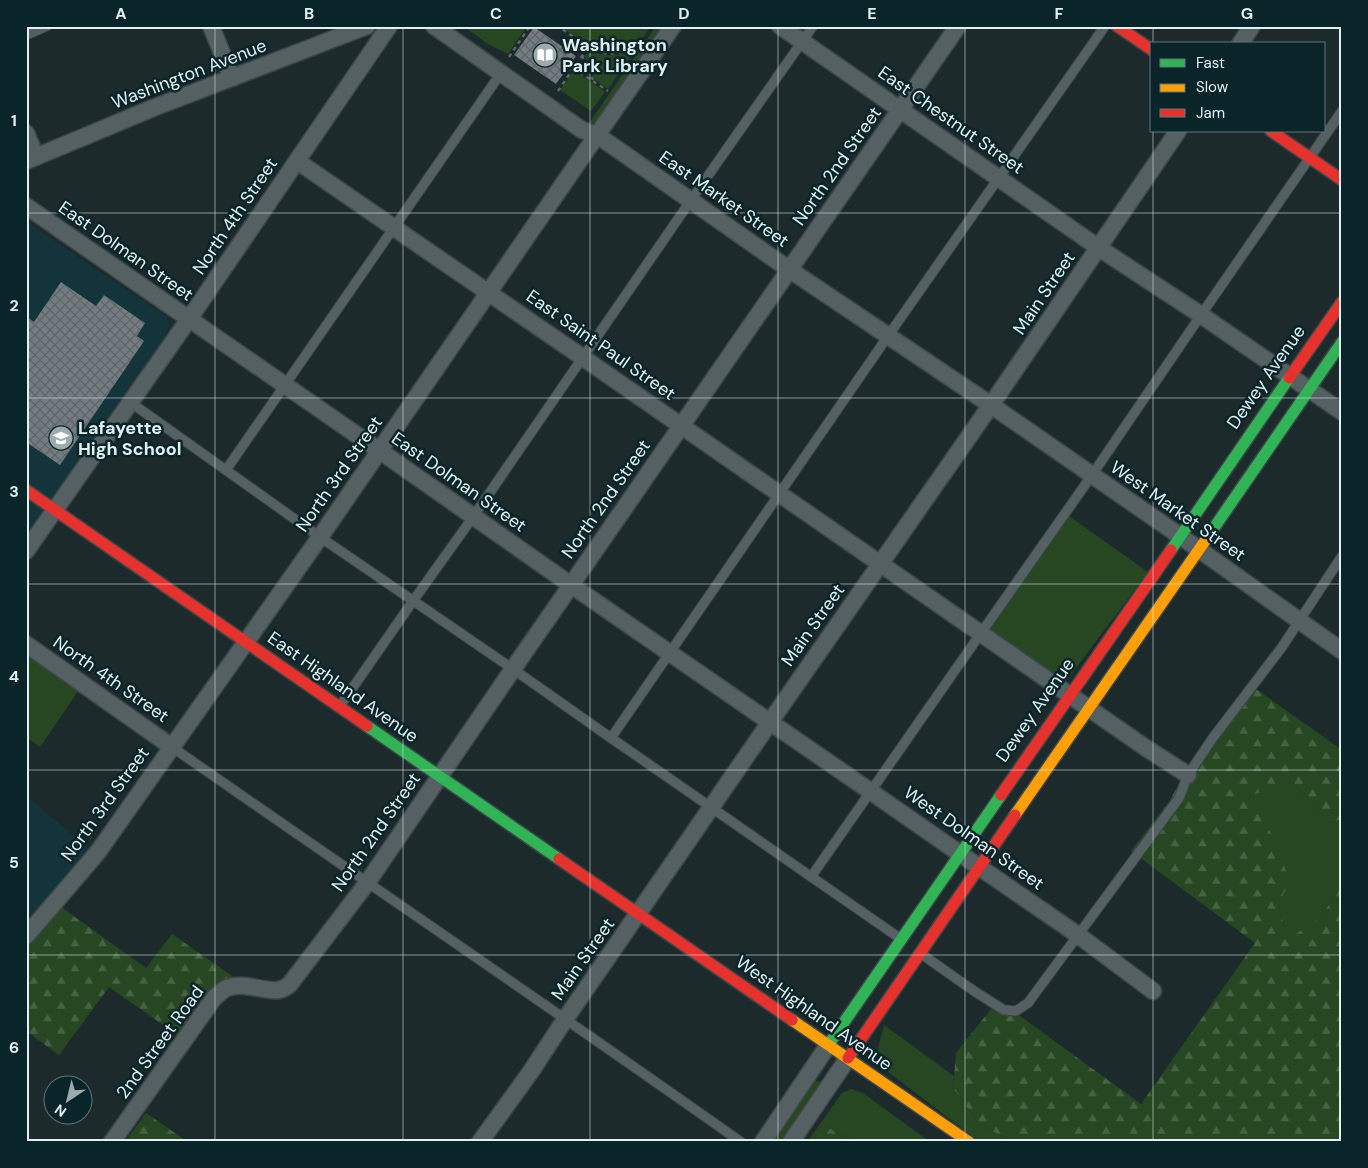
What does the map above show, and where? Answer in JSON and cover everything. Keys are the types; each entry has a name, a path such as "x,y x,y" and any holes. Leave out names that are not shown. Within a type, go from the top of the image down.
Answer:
{"street":[{"path":"211,26 232,78"},
{"name":"Washington Avenue","path":"31,159 153,108 367,26"},
{"name":"North 4th Street","path":"26,551 189,319 389,26"},
{"name":"East Market Street","path":"434,26 582,130 597,134 790,270 991,405"},
{"name":"North 3rd Street","path":"26,936 98,852 320,537 597,134 674,26"},
{"name":"East Chestnut Street","path":"780,26 1099,248 1201,315 1342,412"},
{"name":"North 2nd Street","path":"282,990 290,984 367,883 958,26"},
{"path":"1117,26 1150,49"},
{"path":"1241,42 1252,26"},
{"path":"26,132 31,159"},
{"name":"Main Street","path":"480,1142 532,1070 1177,132"},
{"path":"1271,132 1342,180"},
{"name":"East Saint Paul Street","path":"297,161 1146,748 1188,775"},
{"name":"East Dolman Street","path":"26,206 770,722"},
{"name":"Dewey Avenue","path":"763,1142 1342,302"},
{"path":"791,1142 1342,342"},
{"name":"West Market Street","path":"991,405 1342,651"},
{"name":"East Highland Avenue","path":"26,490 638,914"},
{"name":"North 4th Street","path":"26,644 172,747"},
{"name":"West Dolman Street","path":"770,722 1078,935 1153,990"},
{"name":"West Highland Avenue","path":"638,914 969,1142"},
{"name":"2nd Street Road","path":"112,1142 214,998 226,988 237,986 282,990"}],"lane":[{"path":"26,35 47,26"},
{"path":"340,706 813,26"},
{"path":"611,738 998,177 1105,26"},
{"path":"226,470 501,73"},
{"path":"811,877 980,633 1092,476 1342,111"},
{"path":"130,402 320,537 902,939"},
{"path":"920,953 1004,1010 1016,1010 1028,1003 1179,798 1188,775 1212,739 1282,646 1342,556"},
{"path":"172,747 367,883 566,1018 741,1142"}],"path":[{"path":"509,57 530,26"},
{"path":"558,26 597,52 614,54 639,47"},
{"path":"563,30 566,26"},
{"path":"558,90 588,47"},
{"path":"582,55 593,81"},
{"path":"574,68 608,91"}],"shaded area":[{"name":"Lafayette High School","path":"26,221 167,317 169,327 164,338 26,538"},
{"path":"26,796 89,848 26,922"}],"green space":[{"path":"463,26 527,26 508,54 488,44"},
{"path":"570,26 651,26 638,45 616,51 607,51 592,47 576,37 566,30"},
{"path":"656,26 662,26 594,124 587,126"},
{"path":"589,50 595,53 611,55 635,50 608,89 594,79 585,56"},
{"path":"574,70 605,92 591,111 560,90"},
{"path":"1069,516 1148,572 1067,680 1057,677 988,629"},
{"path":"26,649 81,687 40,747 26,737"},
{"path":"1249,684 1342,750 1342,819 1329,823 1292,781 1249,796 1275,840 1290,882 1278,904 1288,939 1321,917 1342,884 1342,1142 1015,1142 980,1125 953,1088 956,1053 998,1000 1141,1104 1255,943 1131,851 1170,800 1189,765"},
{"path":"1292,781 1329,823 1342,819 1342,884 1321,917 1288,940 1249,795"},
{"path":"61,907 146,968 172,934 238,980 180,1037 109,987 59,1055 26,1031 26,948"},
{"path":"884,1025 954,1076 953,1088 980,1125 1015,1142 980,1142 883,1068 877,1052"},
{"path":"814,1080 820,1082 823,1086 784,1142 771,1142"},
{"path":"851,1089 863,1093 930,1142 858,1142 820,1124 842,1093"},
{"path":"146,1113 188,1142 125,1142"},
{"path":"820,1124 858,1142 807,1142"}],"building":[{"name":"Washington Park Library","path":"534,27 576,56 556,84 514,55"},
{"name":"Lafayette High School","path":"61,282 96,306 104,295 145,323 137,336 144,341 60,465 26,442 26,316 34,322"}],"traffic: fast":[{"path":"1207,538 1342,342"},
{"path":"1171,550 1289,378"},
{"path":"367,726 559,859"},
{"path":"829,1044 1001,795"}],"traffic: slow":[{"path":"1015,815 1207,538"},
{"path":"792,1020 969,1142"}],"traffic: jam":[{"path":"1117,26 1150,49"},
{"path":"1272,132 1342,180"},
{"path":"1289,378 1342,302"},
{"path":"26,490 367,726"},
{"path":"1001,795 1171,550"},
{"path":"848,1058 1015,815"},
{"path":"559,859 792,1020"}],"place":[{"name":"Washington Park Library","path":"545,55"},
{"name":"Lafayette High School","path":"61,438"}]}
